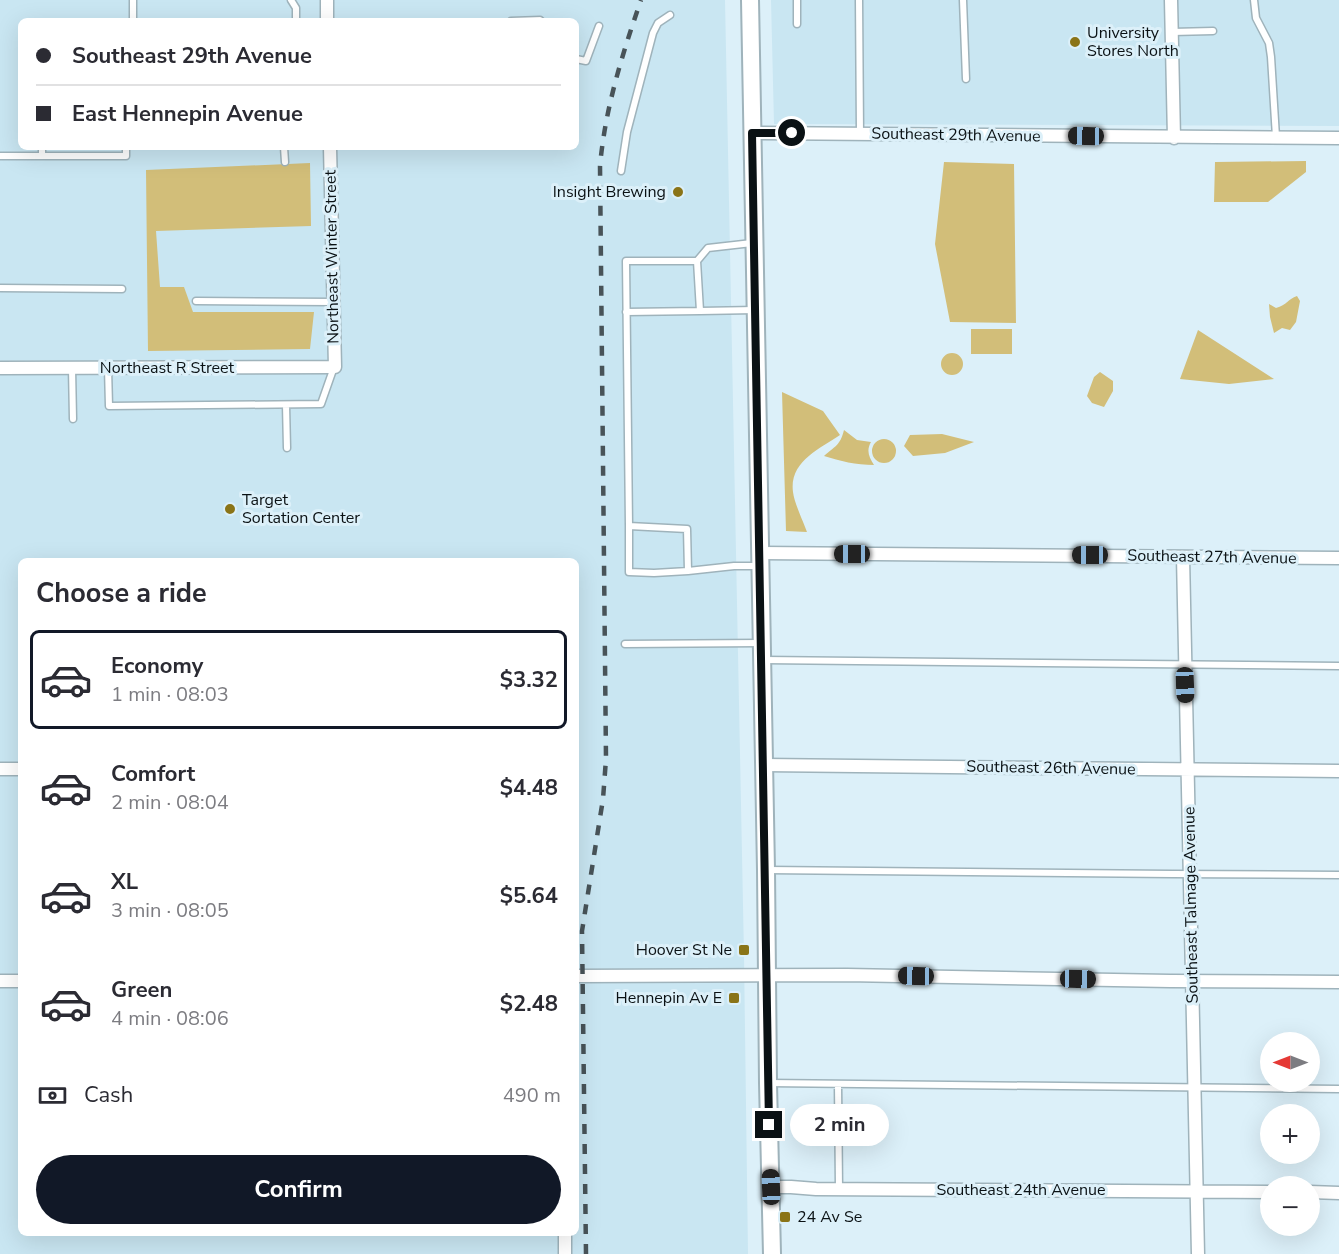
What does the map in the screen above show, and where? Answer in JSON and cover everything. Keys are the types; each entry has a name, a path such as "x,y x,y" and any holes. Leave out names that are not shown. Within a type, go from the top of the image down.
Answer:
{"main road":[{"path":"750,0 772,1254"}],"street":[{"path":"327,0 327,18"},
{"path":"1171,0 1173,138"},
{"name":"Southeast 29th Avenue","path":"752,133 1339,138"},
{"name":"Northeast Winter Street","path":"330,150 335,367"},
{"name":"Northeast R Street","path":"0,368 335,367"},
{"name":"Southeast Talmage Avenue","path":"1183,557 1198,1254"},
{"name":"Southeast 27th Avenue","path":"760,560 1339,558"},
{"name":"Southeast 26th Avenue","path":"764,765 1339,771"},
{"path":"0,769 18,769"},
{"path":"579,976 859,975 1339,982"},
{"path":"0,981 18,981"},
{"name":"Southeast 24th Avenue","path":"771,1187 1260,1192"},
{"path":"1320,1192 1339,1192"},
{"path":"565,1236 566,1254"}],"lane":[{"path":"133,0 133,18"},
{"path":"291,0 296,8 296,18"},
{"path":"796,0 797,24"},
{"path":"859,0 860,134"},
{"path":"963,0 966,79"},
{"path":"1254,0 1256,18 1269,43 1276,138"},
{"path":"621,171 627,132 653,33 658,23 670,15"},
{"path":"579,60 586,61 599,26"},
{"path":"1171,32 1213,31"},
{"path":"42,150 42,156"},
{"path":"0,156 126,156 126,150"},
{"path":"285,150 285,162"},
{"path":"700,311 698,261 708,248 754,243"},
{"path":"698,261 626,261 629,572 688,571 734,566 760,560"},
{"path":"0,288 122,289"},
{"path":"196,301 333,302"},
{"path":"626,312 755,309"},
{"path":"108,368 109,406 321,404 335,367"},
{"path":"72,368 73,419"},
{"path":"286,405 287,448"},
{"path":"629,526 687,529 688,571"},
{"path":"625,644 762,652 1339,666"},
{"path":"766,870 1339,875"},
{"path":"768,1083 1339,1089"},
{"path":"838,1084 839,1189"}],"shaded area":[{"path":"0,0 725,0 748,1254 0,1254"},
{"path":"771,0 1339,0 1339,126 774,124"},
{"path":"1306,161 1306,172 1268,202 1214,202 1215,162"},
{"path":"944,162 1014,164 1016,323 950,322 935,244"},
{"path":"310,163 311,226 156,231 160,287 184,287 193,312 314,312 310,349 148,351 146,170"},
{"path":"1297,296 1300,301 1296,322 1290,330 1282,328 1274,333 1269,304 1276,308"},
{"path":"971,329 1012,329 1012,354 971,354"},
{"path":"1198,330 1274,379 1229,384 1180,379"},
{"path":"952,353 960,356 963,364 960,372 952,375 944,372 941,364 944,356"},
{"path":"1100,372 1113,381 1113,391 1104,407 1092,403 1087,396 1094,377"},
{"path":"782,392 823,411 840,435 815,451 796,472 793,492 807,532 786,531"},
{"path":"844,430 857,440 871,442 869,454 874,465 824,456 839,443"},
{"path":"942,434 974,442 945,453 913,456 904,446 910,435"},
{"path":"884,439 892,443 896,451 892,459 884,463 876,459 872,451 876,443"}],"railway":[{"path":"586,1254 582,931 603,799 606,759 600,166 615,82 641,0"}],"place":[{"name":"University Stores North","path":"1075,42"},
{"name":"Insight Brewing","path":"678,192"},
{"name":"Target Sortation Center","path":"230,509"},
{"name":"Hoover St Ne","path":"744,950"},
{"name":"Hennepin Av E","path":"734,998"},
{"name":"24 Av Se","path":"785,1217"}],"route":[{"path":"769,1125 752,133 792,133"}]}
